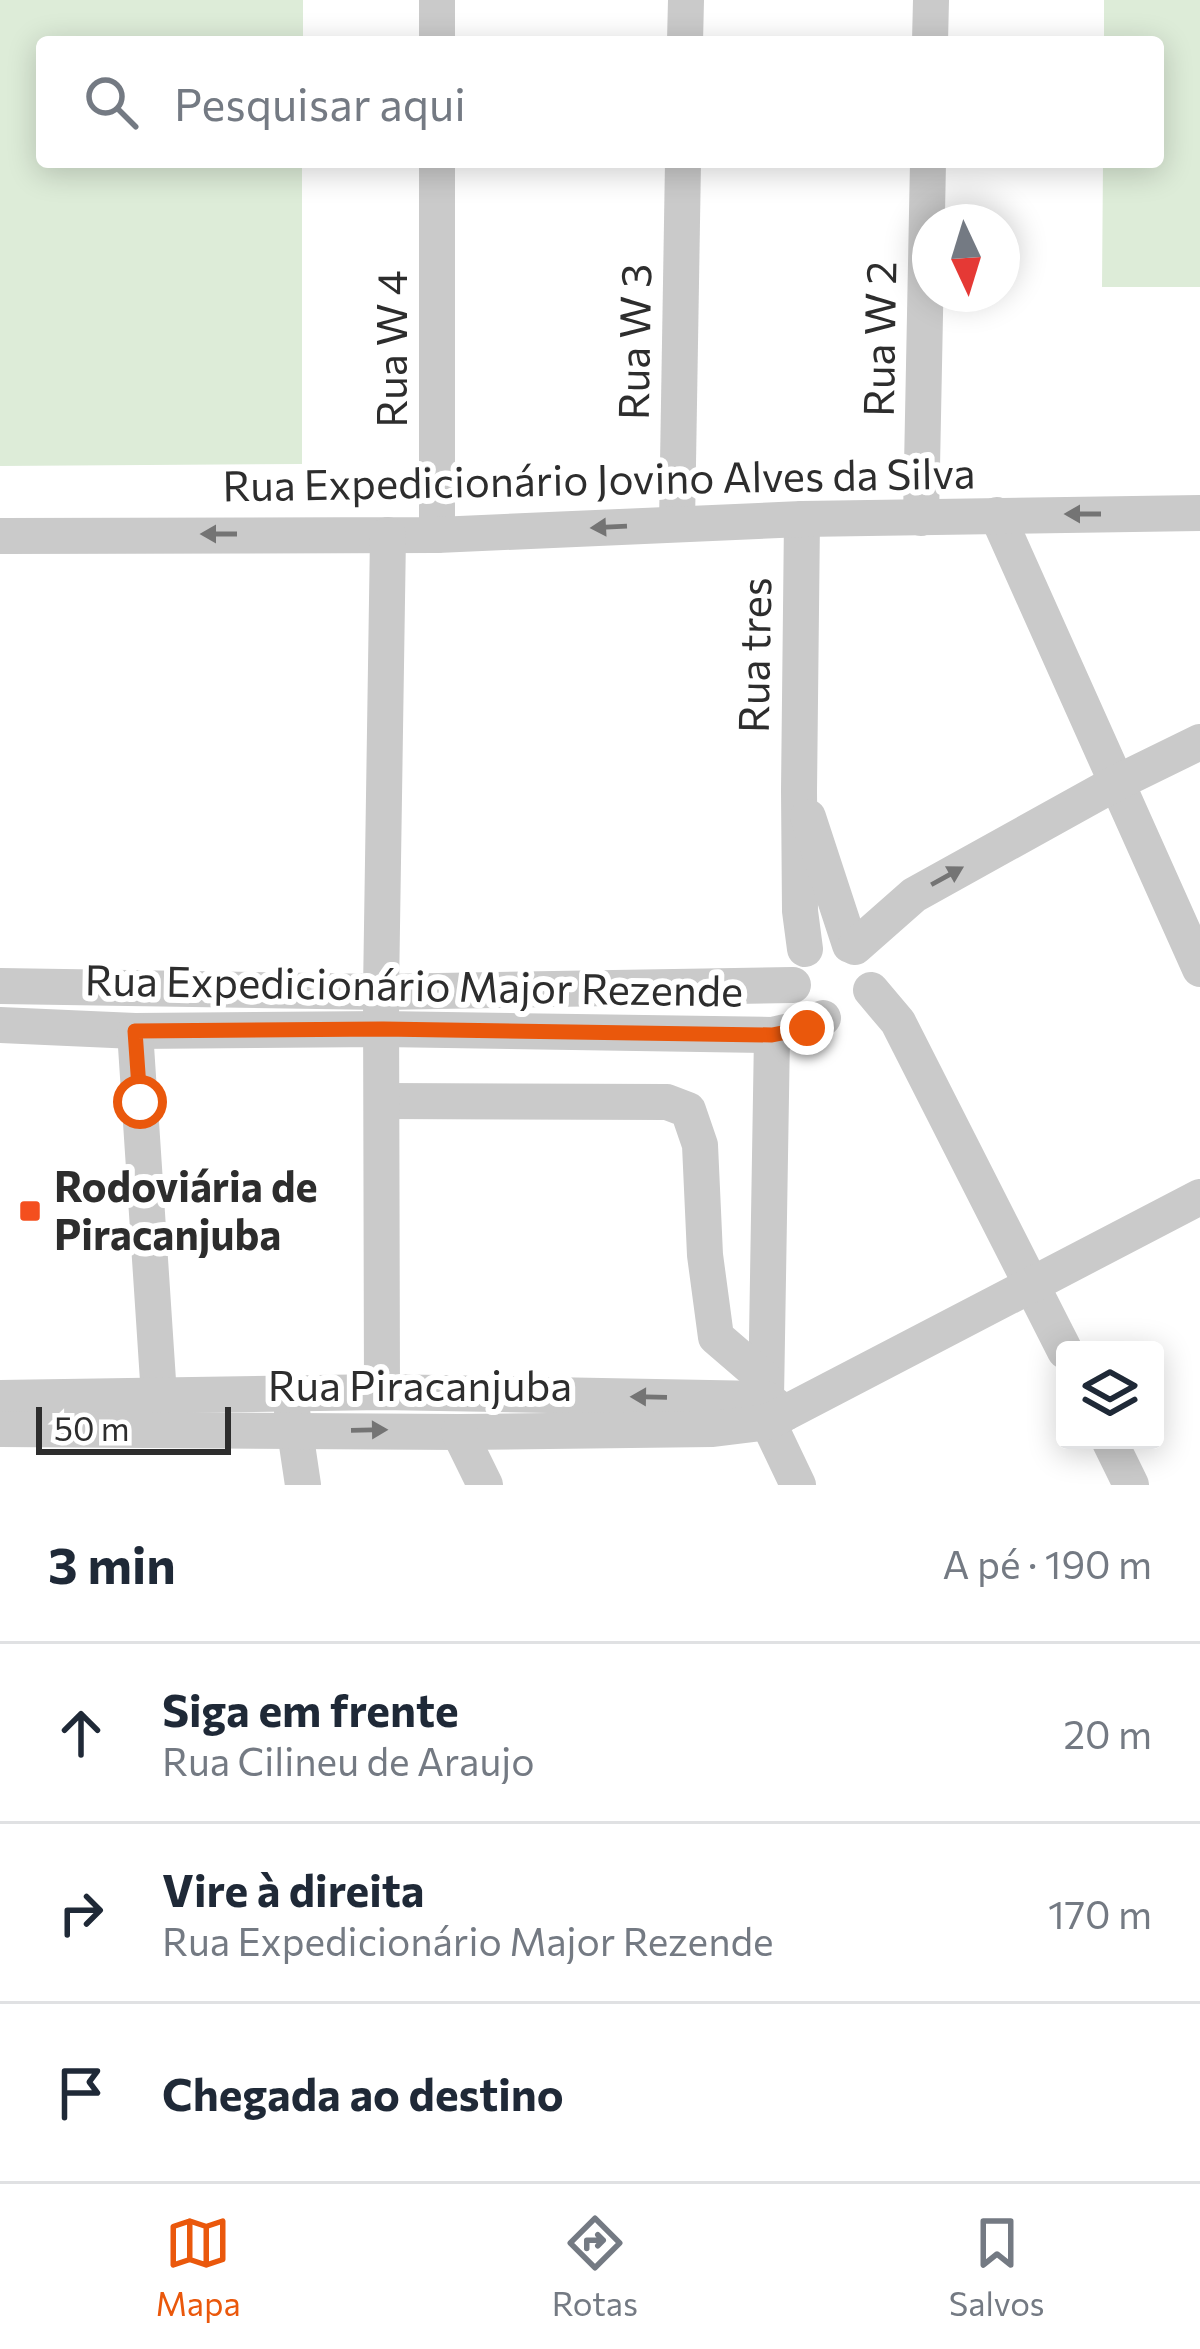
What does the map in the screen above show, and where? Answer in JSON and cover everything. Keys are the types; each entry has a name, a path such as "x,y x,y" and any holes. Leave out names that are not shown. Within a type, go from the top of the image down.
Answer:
{"street":[{"path":"436,0 436,36"},
{"path":"685,36 686,0"},
{"path":"930,36 931,0"},
{"name":"Rua W 4","path":"437,168 437,536"},
{"name":"Rua W 3","path":"677,524 683,168"},
{"name":"Rua W 2","path":"922,518 928,168"},
{"name":"Rua Expedicionário Jovino Alves da Silva","path":"0,536 437,536 802,519 1200,513"},
{"path":"997,515 1200,969"},
{"name":"Rua tres","path":"802,519 799,791 805,949"},
{"path":"382,1392 381,992 388,536"},
{"path":"852,946 914,895 1200,742"},
{"path":"799,791 852,946"},
{"path":"836,939 852,946 867,960 871,990 866,1001 847,1016 823,1018 801,1005 793,969 805,949 836,939"},
{"name":"Rua Expedicionário Major Rezende","path":"0,986 381,992 793,985"},
{"path":"871,990 898,1022 1060,1341"},
{"name":"Rua Expedicionário Major Rezende","path":"0,1025 135,1031 772,1035 807,1028 823,1018"},
{"path":"135,1031 159,1396"},
{"path":"772,1035 771,1403 798,1485"},
{"path":"382,1101 667,1102 688,1110 700,1145 705,1255 716,1337 771,1403"},
{"path":"771,1403 1200,1198"},
{"name":"Rua Piracanjuba","path":"0,1398 382,1392 771,1403"},
{"path":"290,1394 303,1485"},
{"name":"Rua Piracanjuba","path":"0,1430 713,1429 771,1403"},
{"path":"459,1432 485,1485"},
{"path":"1113,1449 1131,1485"}],"green space":[{"path":"0,0 303,0 303,36 36,36 36,168 302,168 302,464 0,466"},
{"path":"1104,0 1200,0 1200,287 1102,287 1103,168 1164,168 1164,36 1104,36"}],"place":[{"name":"Rodoviária de Piracanjuba","path":"30,1211"}],"route":[{"path":"140,1102 135,1031 772,1035 807,1028"}]}
